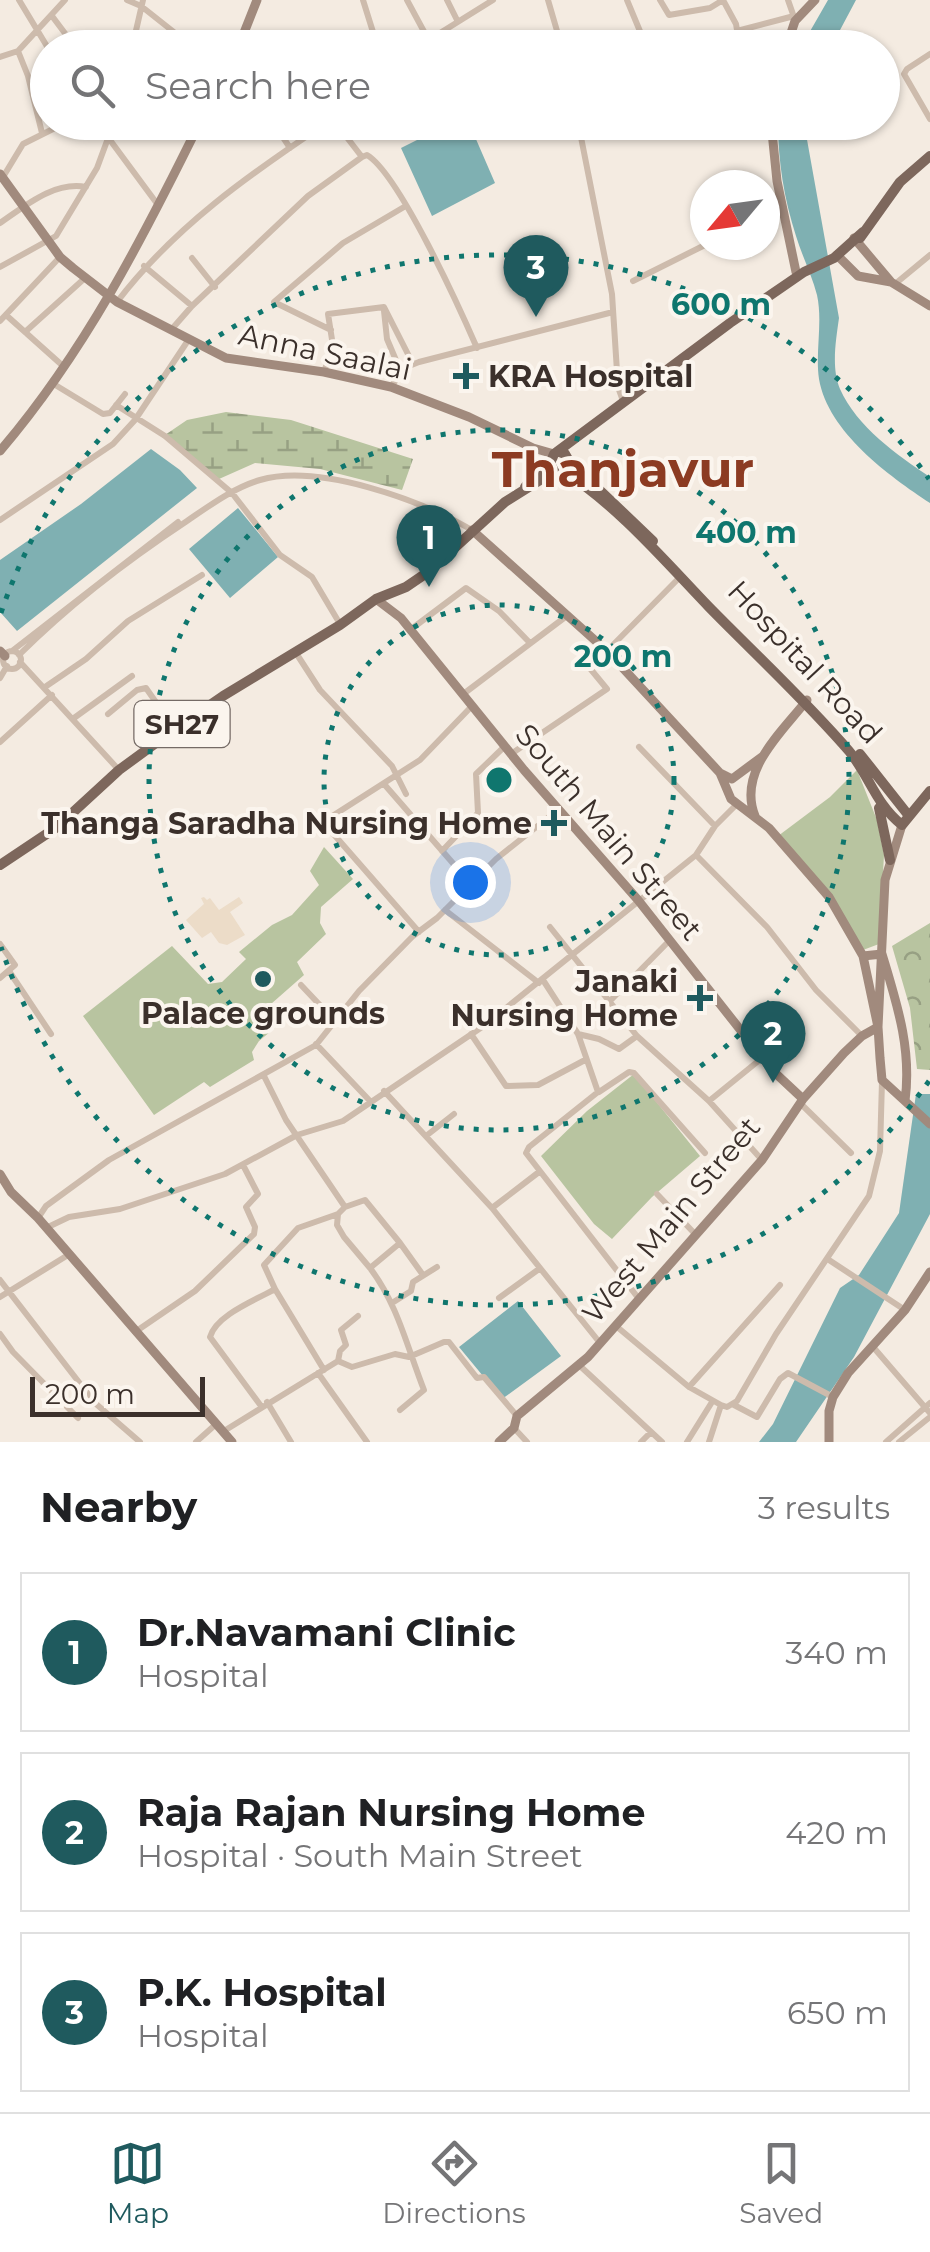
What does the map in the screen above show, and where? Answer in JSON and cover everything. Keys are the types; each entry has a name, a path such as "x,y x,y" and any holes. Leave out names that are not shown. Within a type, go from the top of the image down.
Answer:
{"main road":[{"path":"559,461 582,434 623,401 785,285 837,259 900,182 930,156"},
{"name":"SH27","path":"0,864 56,827 119,770 175,729 376,599 394,594 428,572 524,488 542,482 559,461"},
{"name":"Hospital Road","path":"559,461 854,747 905,820"},
{"name":"Hospital Road","path":"559,461 682,570 859,764 876,798"},
{"path":"886,788 899,799 912,802 930,791"},
{"path":"876,798 905,820 930,791"},
{"path":"876,798 890,860"}],"street":[{"path":"19,0 37,30"},
{"path":"40,30 65,0"},
{"path":"127,0 142,3 173,30"},
{"path":"245,30 257,0"},
{"path":"363,0 372,30"},
{"path":"406,0 423,30"},
{"path":"446,0 457,20"},
{"path":"442,30 494,0"},
{"path":"548,0 557,30"},
{"path":"627,0 640,30"},
{"path":"660,0 670,16 710,8 723,0 738,30"},
{"path":"788,0 795,19 792,30"},
{"path":"743,30 795,19 816,0"},
{"path":"136,30 142,3"},
{"path":"52,16 62,30"},
{"path":"0,56 18,51 30,40"},
{"path":"18,51 30,84"},
{"path":"930,54 904,74 930,120"},
{"path":"3,182 23,144 30,140"},
{"path":"0,267 49,242 86,188 110,140 158,205"},
{"path":"114,300 191,140"},
{"path":"285,140 290,148"},
{"path":"0,451 144,266 197,217 303,140"},
{"path":"347,140 362,157"},
{"path":"581,140 612,294 618,387 623,401"},
{"path":"773,140 783,210 802,274"},
{"path":"170,330 308,196 367,155 373,158 442,268 477,348"},
{"name":"Anna Saalai","path":"3,182 60,256 114,300 170,330 226,358 324,372 390,387 469,417 559,461"},
{"path":"0,224 55,190 70,186 86,188"},
{"path":"330,330 274,302 343,242 404,207"},
{"path":"858,237 893,283"},
{"path":"633,282 690,253"},
{"path":"893,283 930,255"},
{"path":"60,256 3,318 63,366"},
{"path":"192,258 215,287"},
{"path":"837,259 858,276 893,283 930,306"},
{"path":"144,266 192,306"},
{"path":"25,332 85,278"},
{"path":"324,372 333,346 328,314 384,308"},
{"path":"384,308 412,364"},
{"path":"384,308 387,339 400,372"},
{"path":"390,387 400,372 412,364 613,312"},
{"path":"0,520 105,450 138,416 189,339"},
{"path":"52,384 103,414 110,413 125,394"},
{"path":"116,405 138,416 232,493 280,555 312,577 340,625"},
{"path":"0,678 8,658 166,529 258,480 279,477 332,480 411,502 472,530 604,649 720,773 732,779 764,755 805,702"},
{"path":"45,687 86,659 128,621 202,575"},
{"path":"442,852 478,813 476,774 607,689 588,666 680,576"},
{"path":"410,630 466,588 499,612 530,643"},
{"name":"South Main Street","path":"376,599 410,630 461,696 638,900 802,1101"},
{"path":"461,696 568,615"},
{"path":"295,652 309,676 392,766 406,794"},
{"path":"8,658 45,687 119,770"},
{"path":"74,718 132,676"},
{"path":"108,714 137,690 146,688 175,729"},
{"path":"0,742 52,695"},
{"path":"418,932 323,822 420,760 471,707"},
{"path":"638,747 715,826"},
{"path":"755,816 749,792 764,755"},
{"path":"720,773 730,799 755,816 829,898 863,956 878,1026"},
{"path":"384,784 471,884"},
{"path":"46,1228 69,1217 154,1199 243,1165 294,1137 343,1120 541,982 696,855 715,826 737,804"},
{"path":"38,1218 46,1206 109,1160 316,1044 418,932 496,859 558,809"},
{"path":"734,1405 776,1334 869,1196 880,1151 882,1080 878,1026 883,906 890,860 905,820"},
{"path":"696,855 862,1036"},
{"path":"445,910 541,982 578,1034 598,1092"},
{"path":"550,927 637,1036 709,1101 762,1160"},
{"path":"610,1002 670,940"},
{"path":"0,944 15,966 0,978"},
{"path":"863,956 882,954"},
{"path":"882,954 900,1015 909,1070 908,1106"},
{"path":"8,971 51,1034"},
{"path":"301,985 334,1020"},
{"name":"West Main Street","path":"517,1416 580,1365 762,1160 802,1101 862,1036 878,1026"},
{"path":"470,1034 506,1086 538,1085 586,1060"},
{"path":"578,1034 620,1049 637,1036"},
{"path":"316,1044 372,1100"},
{"path":"709,1101 763,1057"},
{"path":"640,1299 527,1156 529,1147 629,1072 705,1153"},
{"path":"264,1076 294,1137 345,1206"},
{"path":"882,1080 930,1124"},
{"path":"384,1091 492,1208 600,1343"},
{"path":"802,1101 851,1153"},
{"path":"426,1136 454,1114"},
{"path":"134,1332 195,1291 254,1234 246,1207 258,1194 243,1165"},
{"path":"492,1208 539,1172"},
{"path":"0,1174 11,1192 38,1218 232,1442"},
{"path":"657,1194 696,1235"},
{"path":"367,1442 321,1372 264,1271 267,1262 300,1226 365,1200 424,1276"},
{"path":"338,1214 344,1238 370,1268 402,1323 409,1358 424,1390 400,1410"},
{"path":"370,1268 400,1243"},
{"path":"0,1298 68,1254"},
{"path":"829,1260 905,1310"},
{"path":"392,1303 411,1291 412,1283 437,1267"},
{"path":"499,1298 540,1269"},
{"path":"0,1280 94,1403 140,1442"},
{"path":"829,1442 831,1396 928,1280"},
{"path":"690,1386 780,1284"},
{"path":"275,1289 215,1326 210,1337 292,1442"},
{"path":"196,1442 338,1361 346,1344 341,1330 358,1316"},
{"path":"616,1326 717,1404 734,1405 757,1417 784,1374 831,1396"},
{"path":"0,1334 78,1418"},
{"path":"338,1361 352,1367 395,1354 409,1358 448,1342 477,1378 484,1377 517,1416 514,1428 499,1442"},
{"path":"874,1348 929,1410"},
{"path":"580,1365 662,1442"},
{"path":"687,1442 717,1404"},
{"path":"709,1442 717,1404"},
{"path":"886,1442 929,1410"},
{"path":"900,1442 929,1410"},
{"path":"514,1428 527,1442"},
{"path":"640,1442 651,1432"}],"green space":[{"path":"226,412 291,420 413,459 402,490 320,469 255,463 219,479 162,437 187,420"},
{"path":"857,770 877,820 884,855 879,944 863,950 847,921 778,836 830,797"},
{"name":"Palace grounds","path":"324,847 353,879 321,907 320,923 326,934 297,962 304,975 271,1004 282,1022 259,1041 252,1052 254,1060 210,1087 204,1082 154,1115 83,1016 172,946 208,984 222,982 246,959 239,952 272,925 292,915 319,885 310,871"},
{"path":"930,923 930,1070 917,1069 910,1008 892,946"},
{"path":"634,1074 700,1156 652,1197 612,1239 594,1224 541,1156 587,1111"}],"shaded area":[{"path":"204,897 210,898 219,910 239,897 243,903 230,912 245,935 227,945 219,943 211,932 202,938 186,920 204,904"}],"water":[{"path":"828,0 856,0 840,30 811,30"},
{"path":"417,140 476,140 495,183 432,216 401,148"},
{"path":"779,140 807,140 839,318 837,381 847,403 867,428 930,477 930,503 862,451 834,417 825,398 818,369 817,295 788,208"},
{"path":"151,449 197,488 17,631 0,612 0,560"},
{"path":"238,508 278,557 230,598 189,549"},
{"path":"916,1094 930,1094 930,1214 854,1357 796,1442 759,1442 773,1424 840,1288 859,1275 899,1213"},
{"path":"518,1301 561,1356 502,1399 459,1347"}],"place":[{"name":"P.K. Hospital","path":"536,317"},
{"name":"KRA Hospital","path":"466,376"},
{"name":"Dr.Navamani Clinic","path":"429,587"},
{"name":"Thanga Saradha Nursing Home","path":"554,823"},
{"name":"Palace grounds","path":"263,979"},
{"name":"Janaki Nursing Home","path":"700,998"},
{"name":"Raja Rajan Nursing Home","path":"773,1083"}],"district":[{"name":"Thanjavur","path":"623,469"}]}
